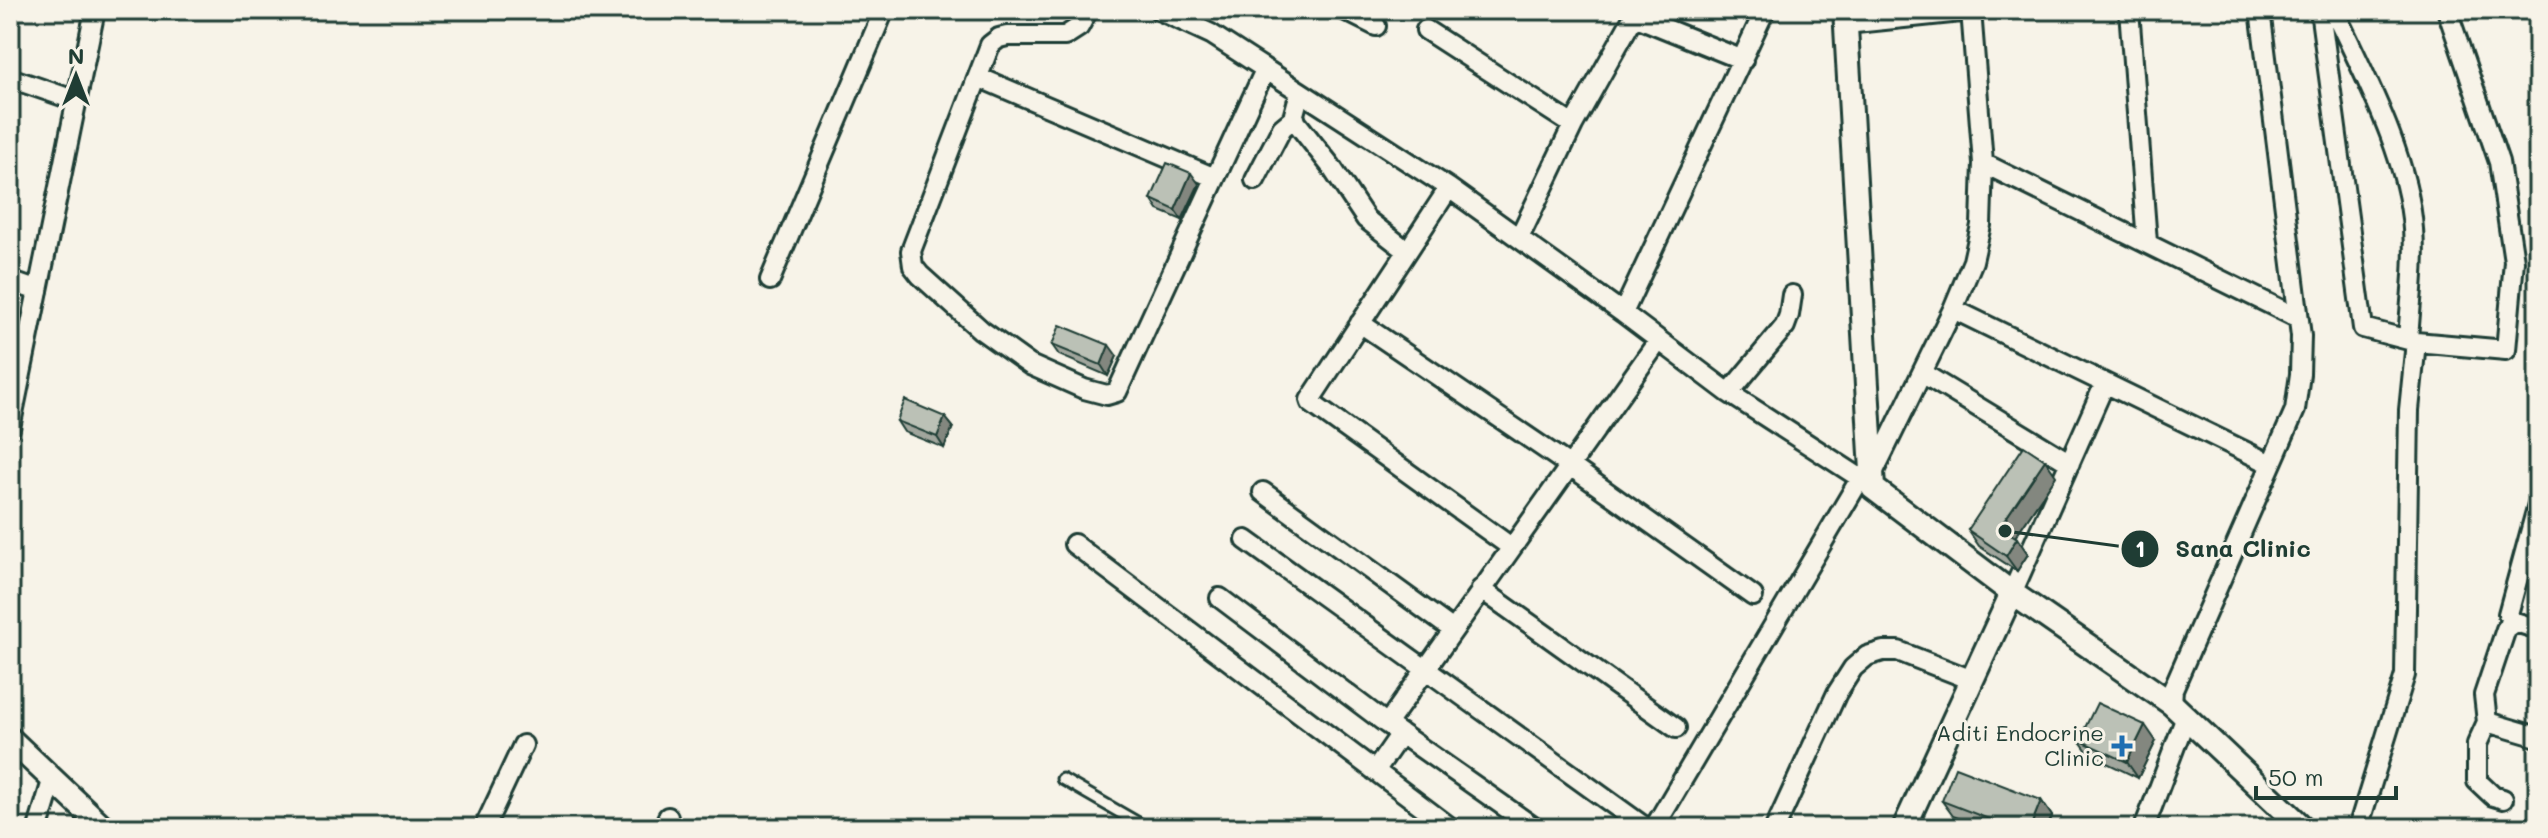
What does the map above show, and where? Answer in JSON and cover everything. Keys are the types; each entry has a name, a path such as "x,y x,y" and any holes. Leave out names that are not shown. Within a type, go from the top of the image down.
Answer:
{"street":[{"path":"10,428 95,10"},
{"path":"770,280 884,10"},
{"path":"1088,10 1079,27 1065,36 1007,36 994,40 911,251 913,266 1000,345 1030,365 1084,389 1107,395 1117,392 1265,70"},
{"path":"1159,10 1211,34 1449,188 1729,393 1867,481 2012,593 2179,711 2303,828"},
{"path":"1344,10 1376,26"},
{"path":"1623,313 1765,10"},
{"path":"2129,10 2147,242"},
{"path":"2144,828 2179,711 2173,689 2295,410 2300,374 2298,318 2259,10"},
{"path":"2320,10 2363,328 2412,341 2506,350 2514,261 2499,162 2447,10"},
{"path":"2334,10 2365,76 2404,180 2413,229 2405,675 2358,828"},
{"path":"1654,828 1867,481 1953,309 1973,261 1981,225 1983,163 1971,11 1845,17 1867,481"},
{"path":"1519,238 1627,13 1660,18 1743,60"},
{"path":"1426,30 1573,125"},
{"path":"978,77 1215,178"},
{"path":"10,78 77,101"},
{"path":"1255,180 1282,128 1294,118 1300,92"},
{"path":"1294,118 1366,219 1407,251"},
{"path":"1983,163 2298,318"},
{"path":"1449,188 1311,396 1311,403 1511,547"},
{"path":"10,281 38,291"},
{"path":"1729,393 1785,326 1792,295"},
{"path":"1953,309 2271,464"},
{"path":"1360,323 1569,465 1753,596"},
{"path":"1375,771 1425,670 1659,340"},
{"path":"1922,373 2070,463"},
{"path":"1904,828 2105,383"},
{"path":"1263,492 1453,630"},
{"path":"2503,799 2493,796 2477,781 2477,744 2487,722 2484,695 2506,629 2514,623 2508,614 2531,557 2538,504"},
{"path":"1246,540 1646,828"},
{"path":"1074,544 1451,828"},
{"path":"1481,589 1676,728"},
{"path":"1220,598 1394,729 1535,828"},
{"path":"2512,621 2538,629"},
{"path":"1775,828 1837,693 1853,668 1867,656 1898,651 1972,680"},
{"path":"2487,722 2538,737"},
{"path":"10,739 104,828"},
{"path":"484,828 523,745"},
{"path":"38,828 52,781"}],"lane":[{"path":"1062,779 1147,828"}],"building":[{"path":"1167,163 1191,173 1175,210 1151,199"},
{"path":"1060,325 1109,345 1101,365 1052,345"},
{"path":"905,400 945,417 937,437 897,421"},
{"path":"2024,446 2045,460 2000,527 2017,538 2006,556 1968,530"},
{"path":"2097,703 2145,725 2127,762 2079,740"},
{"path":"1955,767 2041,800 2030,828 2012,828 1942,801"}],"place":[{"name":"Sana Clinic","path":"2005,531"},
{"name":"Aditi Endocrine Clinic","path":"2122,746"}]}
